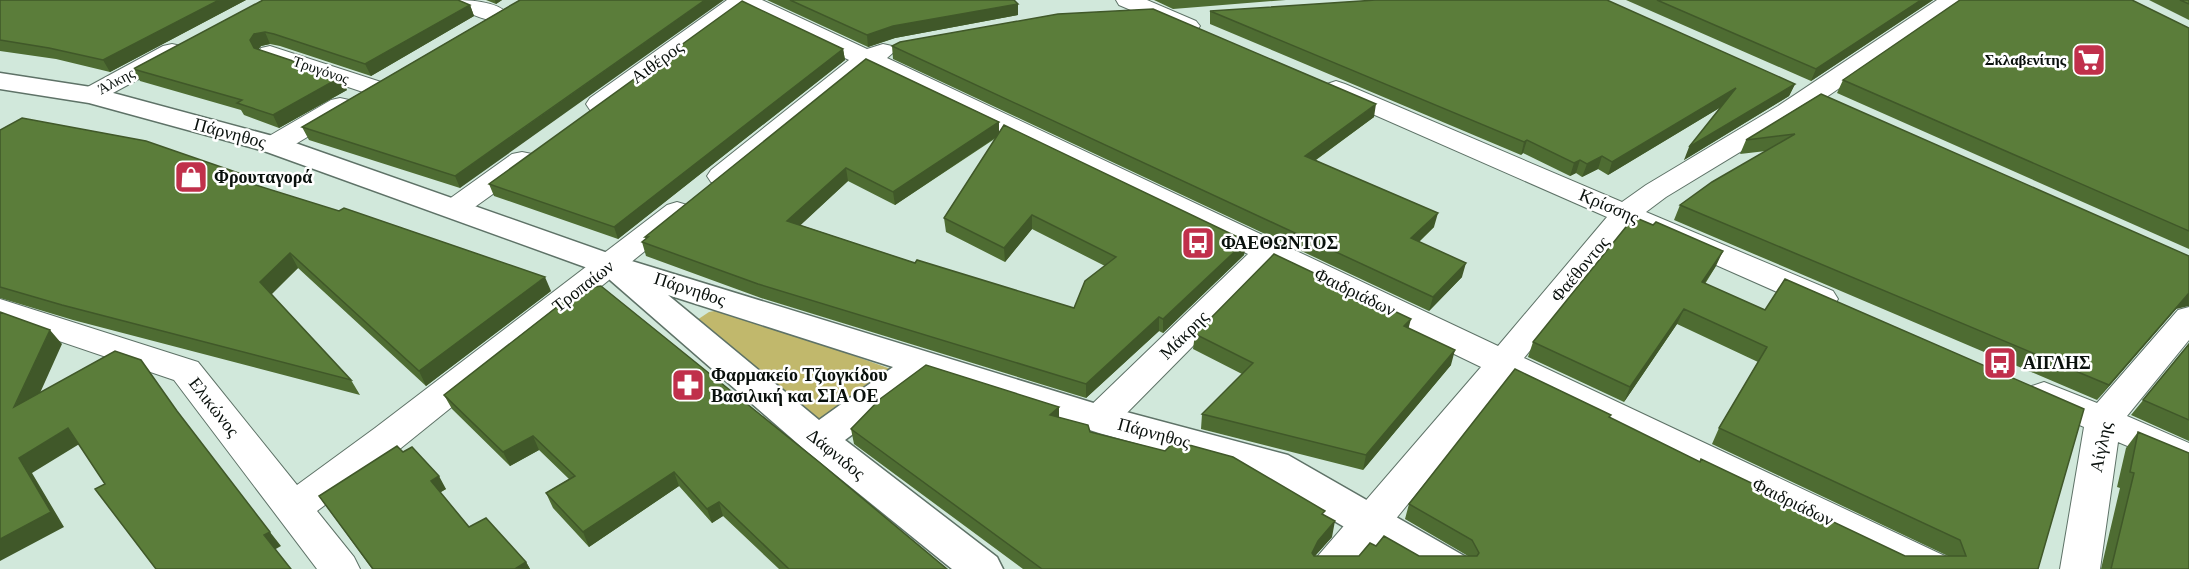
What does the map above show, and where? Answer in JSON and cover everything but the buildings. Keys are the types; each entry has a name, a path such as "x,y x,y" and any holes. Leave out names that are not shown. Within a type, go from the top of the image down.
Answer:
{"street":[{"path":"460,0 506,10 468,32"},
{"name":"Φαιδριάδων","path":"743,0 1933,569"},
{"name":"Αιθέρος","path":"580,118 743,0"},
{"name":"Φαέθοντος","path":"1331,569 1488,383 1626,213 1656,191 1787,112 1800,89 1952,0"},
{"path":"1137,9 1208,26"},
{"name":"Άλκης","path":"91,95 195,39"},
{"name":"Τροπαίων","path":"294,508 388,438 611,264 866,59 895,46 906,45"},
{"name":"Τρυγόνος","path":"270,53 382,82 274,145"},
{"name":"Κρίσσης","path":"1311,78 1852,311"},
{"name":"Πάρνηθος","path":"0,81 91,95 274,145 611,264 1100,419 1274,466 1452,569"},
{"path":"1800,89 1843,108"},
{"path":"455,208 541,146"},
{"name":"Μάκρης","path":"1100,419 1269,251"},
{"name":"Δάφνιδος","path":"611,264 818,440 982,569"},
{"name":"Ελικώνος","path":"0,310 186,371 340,569"},
{"name":"Αίγλης","path":"2080,569 2103,420 2189,318"},
{"path":"818,440 923,363"},
{"path":"2021,385 2189,458"}],"shaded area":[{"path":"725,309 899,372 824,426 697,320 709,312"}],"place":[{"name":"Σκλαβενίτης","path":"2089,60"},
{"name":"Φρουταγορά","path":"191,177"},
{"name":"ΦΑΕΘΩΝΤΟΣ","path":"1198,243"},
{"name":"ΑΙΓΛΗΣ","path":"2000,363"},
{"name":"Φαρμακείο Τζιογκίδου Βασιλική και ΣΙΑ ΟΕ","path":"688,385"}]}
